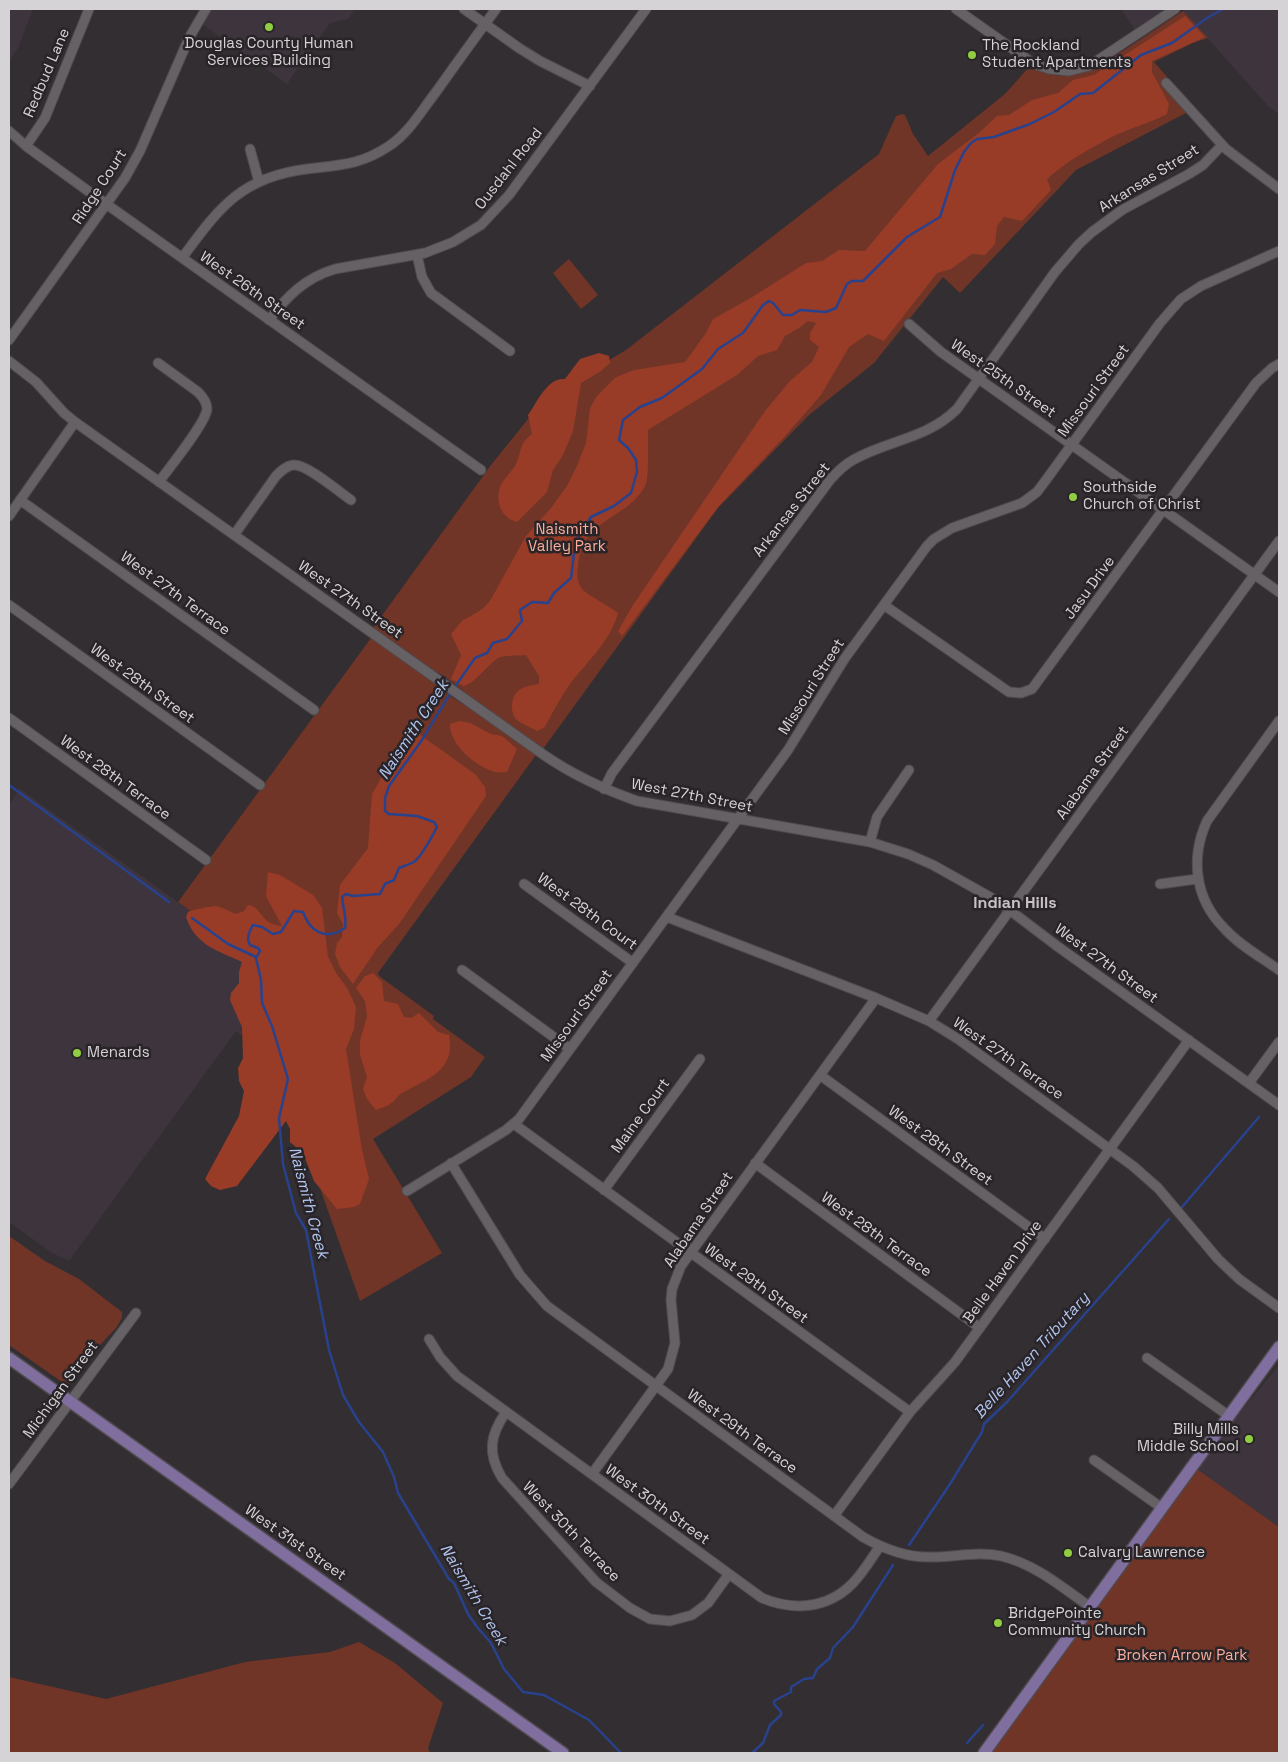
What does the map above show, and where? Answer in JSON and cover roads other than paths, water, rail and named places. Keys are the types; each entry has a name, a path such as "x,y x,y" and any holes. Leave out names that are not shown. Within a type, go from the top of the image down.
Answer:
{"main road":[{"path":"984,1753 1279,1347"},
{"name":"West 31st Street","path":"9,1358 563,1753"}],"street":[{"name":"Redbud Lane","path":"26,146 45,118 89,9"},
{"name":"Ridge Court","path":"9,340 107,204 134,163 189,38 206,9"},
{"path":"464,9 540,61 590,86"},
{"path":"182,258 218,211 235,196 258,182 288,172 350,164 370,158 389,146 406,131 496,9"},
{"name":"Ousdahl Road","path":"269,320 294,290 323,272 417,255 453,242 481,225 494,214 510,195 646,9"},
{"path":"956,9 1034,64 1048,69 1069,71 1097,62 1175,9"},
{"path":"1166,83 1222,145 1279,189"},
{"name":"West 26th Street","path":"9,131 26,146 480,470"},
{"name":"Arkansas Street","path":"604,789 612,773 830,480 853,460 920,434 947,419 957,409 1068,255 1092,232 1122,210 1189,174 1202,165 1222,145"},
{"path":"250,149 258,182"},
{"name":"Missouri Street","path":"407,1190 514,1124 788,750 845,658 919,555 934,539 952,528 1014,506 1030,498 1072,445 1160,323 1181,299 1201,286 1279,251"},
{"path":"417,255 422,277 431,293 510,351"},
{"name":"West 25th Street","path":"909,324 927,341 979,379 1279,592"},
{"name":"West 27th Street","path":"9,361 36,382 64,413 75,422 562,768 604,789 637,801 870,842 908,854 933,865 1010,910 1057,946 1279,1105"},
{"path":"158,363 198,392 203,397 207,408 202,421 159,482"},
{"name":"Jasu Drive","path":"884,604 1004,689 1015,693 1028,692 1038,683 1256,383 1279,364"},
{"path":"9,516 75,422"},
{"path":"234,535 276,476 284,468 292,465 304,467 351,500"},
{"name":"West 27th Terrace","path":"20,500 314,710"},
{"name":"Alabama Street","path":"929,1021 1279,541"},
{"name":"West 28th Street","path":"9,605 260,784"},
{"name":"West 28th Terrace","path":"9,718 206,860"},
{"path":"1279,721 1207,821 1197,852 1197,879 1206,904 1225,930 1279,970"},
{"path":"870,842 876,817 909,770"},
{"path":"1160,884 1197,879"},
{"name":"West 28th Court","path":"524,884 633,963"},
{"name":"West 27th Terrace","path":"667,917 876,998 929,1021 958,1039 1110,1149 1158,1188 1218,1259 1279,1308"},
{"path":"462,970 570,1049"},
{"name":"Alabama Street","path":"592,1474 668,1369 675,1343 671,1300 673,1283 681,1266 876,998"},
{"name":"Belle Haven Drive","path":"834,1516 910,1412 951,1367 1189,1040"},
{"path":"1249,1083 1279,1042"},
{"name":"Maine Court","path":"604,1190 700,1059"},
{"name":"West 28th Street","path":"820,1075 1045,1239"},
{"name":"West 29th Street","path":"514,1124 910,1412"},
{"name":"West 29th Terrace","path":"451,1163 520,1275 537,1297 557,1314 863,1537 893,1551 919,1557 972,1554 1008,1558 1035,1569 1090,1607"},
{"name":"West 28th Terrace","path":"755,1163 980,1328"},
{"name":"Michigan Street","path":"9,1484 136,1313"},
{"name":"West 30th Street","path":"429,1339 440,1357 457,1376 762,1598 784,1605 810,1606 830,1600 858,1578 880,1546"},
{"path":"1148,1358 1229,1416"},
{"name":"West 30th Terrace","path":"506,1412 498,1424 492,1440 494,1460 502,1478 596,1582 630,1608 655,1620 670,1621 681,1619 692,1615 708,1603 729,1574"},
{"path":"1094,1460 1162,1508"}],"waterway":[{"name":"Naismith Creek","path":"454,688 475,658 487,653 493,643 507,639 522,621 520,610 532,602 548,603 554,593 571,578 574,553 579,536 591,517 614,506 631,493 637,472 636,460 628,448 619,440 623,420 640,407 662,398 702,369 718,349 743,333 763,305 769,301 783,315 792,315 800,310 826,312 836,308 847,284 852,281 863,281 907,237 940,217 955,170 971,143 977,139 994,137 1030,124 1054,112 1080,94 1093,93 1141,55 1172,43 1223,9"},
{"name":"Naismith Creek","path":"451,692 422,740 389,786 385,798 385,811 389,814 417,816 434,822 437,827 427,846 417,859 399,868 394,880 385,884 380,894 353,896 346,894 342,897 345,928 338,932 331,934 320,932 310,925 303,912 294,911 281,932 273,934 262,927 253,925 249,933 248,940 250,945 258,948 260,951 256,958 261,980 262,1003 272,1026 288,1079 279,1118 283,1164 296,1213 306,1230 329,1350 343,1395 359,1422 383,1452 394,1477 398,1493 449,1579 454,1583 468,1614 491,1643 504,1669 523,1692 544,1695 589,1720 621,1753"},
{"path":"9,785 169,902"},
{"path":"192,918 228,944 256,957"},
{"name":"Belle Haven Tributary","path":"1182,1207 1259,1117"},
{"name":"Belle Haven Tributary","path":"909,1545 950,1484 982,1432 984,1424 1007,1402 1169,1219"},
{"name":"Belle Haven Tributary","path":"752,1753 763,1743 770,1725 781,1715 774,1701 791,1692 791,1687 804,1679 813,1678 817,1669 830,1658 833,1648 853,1627 893,1565"},
{"path":"967,1743 983,1725"}],"place":[{"name":"Douglas County Human Services Building","path":"269,27"},
{"name":"The Rockland Student Apartments","path":"972,55"},
{"name":"Southside Church of Christ","path":"1073,497"},
{"name":"Menards","path":"77,1053"},
{"name":"Billy Mills Middle School","path":"1249,1439"},
{"name":"Calvary Lawrence","path":"1068,1553"},
{"name":"BridgePointe Community Church","path":"998,1623"}],"district":[{"name":"Indian Hills","path":"1015,904"}],"park label":[{"name":"Naismith Valley Park","path":"567,538"},
{"name":"Broken Arrow Park","path":"1182,1656"}]}
